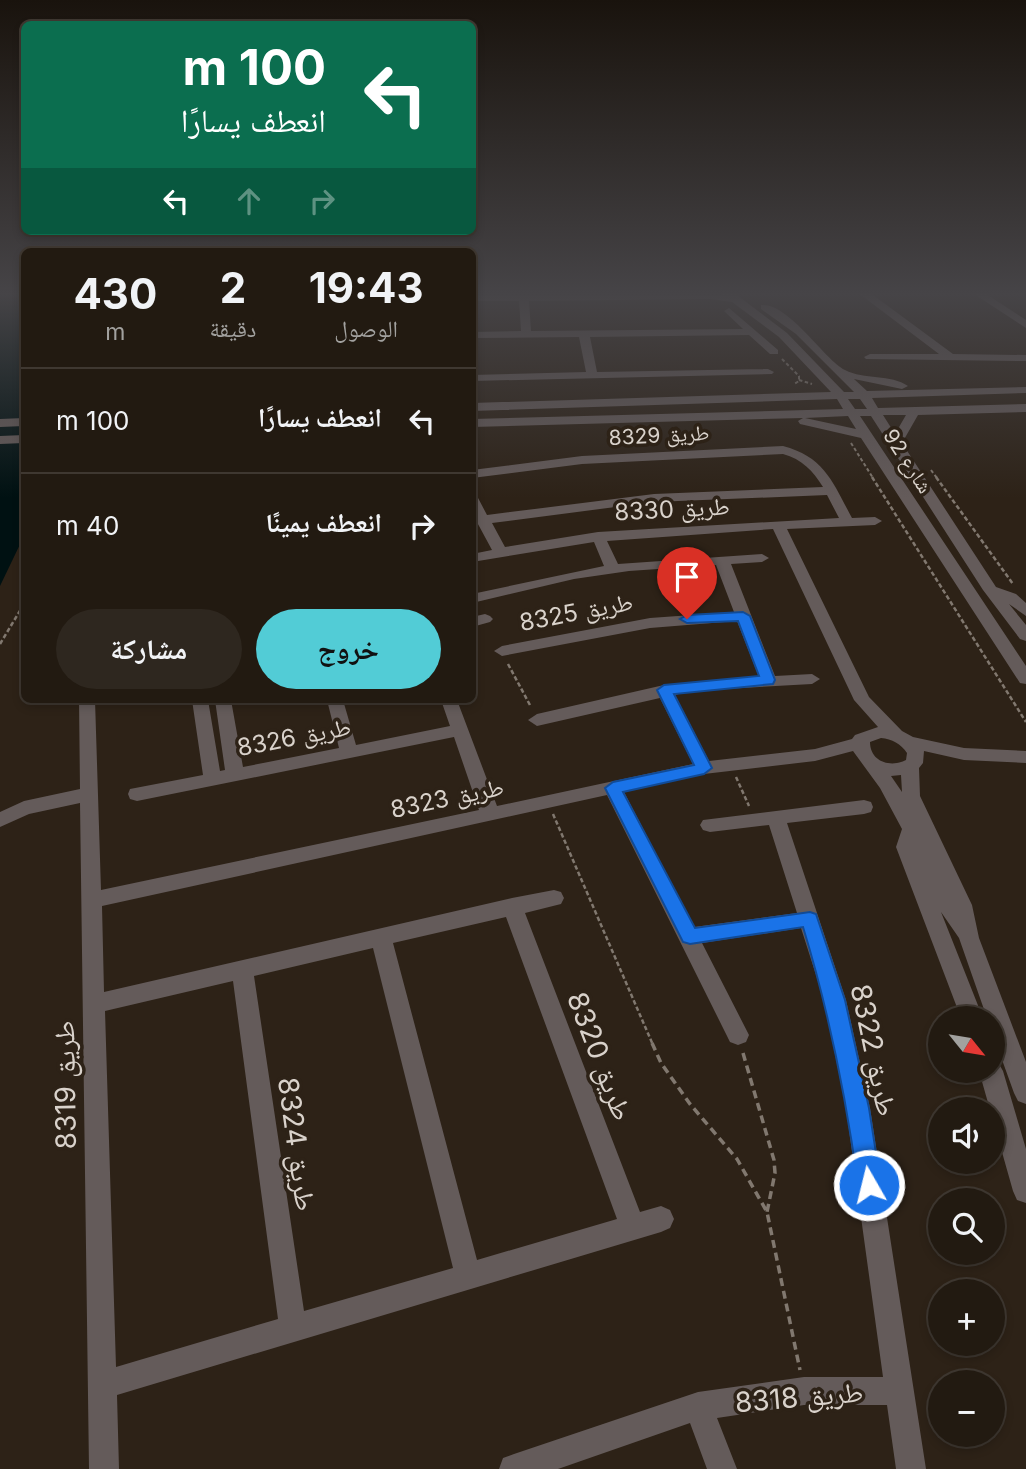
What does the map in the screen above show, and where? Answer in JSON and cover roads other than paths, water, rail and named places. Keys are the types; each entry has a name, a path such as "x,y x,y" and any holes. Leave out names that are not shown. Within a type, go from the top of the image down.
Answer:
{"street":[{"path":"589,361 592,376"},
{"name":"شارع 92","path":"809,361 845,402 1026,679"},
{"name":"شارع 92","path":"829,361 863,394 991,590 1026,636"},
{"path":"793,395 808,383 816,368"},
{"path":"476,378 768,372"},
{"path":"842,373 933,392"},
{"path":"476,423 525,422 543,429 579,428 588,420 776,415 845,402 863,394 1026,390"},
{"path":"476,407 793,395 845,402 874,412 1026,408"},
{"path":"476,400 491,400 509,406"},
{"path":"655,418 678,411 845,402"},
{"path":"895,444 915,410"},
{"path":"776,415 866,435"},
{"path":"0,422 21,422"},
{"path":"0,440 21,439"},
{"name":"طريق 8329","path":"476,474 605,458 783,450 800,454 813,462 848,523"},
{"path":"484,520 654,498 829,491"},
{"path":"476,506 500,552"},
{"name":"طريق 8330","path":"476,557 638,531 875,522"},
{"path":"779,527 862,701 916,752 912,764 911,796 959,897 969,938 1026,1093"},
{"name":"طريق 8325","path":"598,536 613,569"},
{"name":"طريق 8325","path":"476,598 613,569 762,558"},
{"path":"722,561 768,680"},
{"path":"991,590 1011,597 1026,611"},
{"name":"طريق 8325","path":"502,652 650,623 743,616"},
{"path":"537,720 664,690 768,680 812,679"},
{"path":"664,690 704,768"},
{"path":"862,701 863,739 860,751 893,790 947,905 969,938"},
{"name":"طريق 8319","path":"87,703 104,1469"},
{"path":"200,703 212,777"},
{"path":"223,703 235,773"},
{"path":"336,703 349,751"},
{"path":"450,703 490,813"},
{"name":"طريق 8326","path":"137,794 460,730"},
{"path":"863,739 880,732 964,754 1026,757"},
{"name":"طريق 8323","path":"92,900 704,768 815,755 863,739"},
{"path":"871,763 896,770 912,764 964,754"},
{"name":"طريق 8323","path":"815,755 871,763"},
{"path":"613,788 738,1035"},
{"path":"0,820 24,808 89,794"},
{"path":"710,825 864,807"},
{"name":"طريق 8322","path":"765,818 810,919 835,1000 858,1108 911,1469"},
{"path":"912,829 906,848 967,1006"},
{"path":"93,1004 554,898"},
{"name":"طريق 8320","path":"512,906 633,1227"},
{"path":"690,936 810,919"},
{"path":"381,937 468,1276"},
{"name":"طريق 8324","path":"242,970 293,1328"},
{"path":"994,1083 1026,1191"},
{"path":"102,1385 662,1219"},
{"name":"طريق 8318","path":"517,1469 698,1406 804,1391 899,1391"},
{"name":"طريق 8318","path":"698,1406 722,1469"}]}
